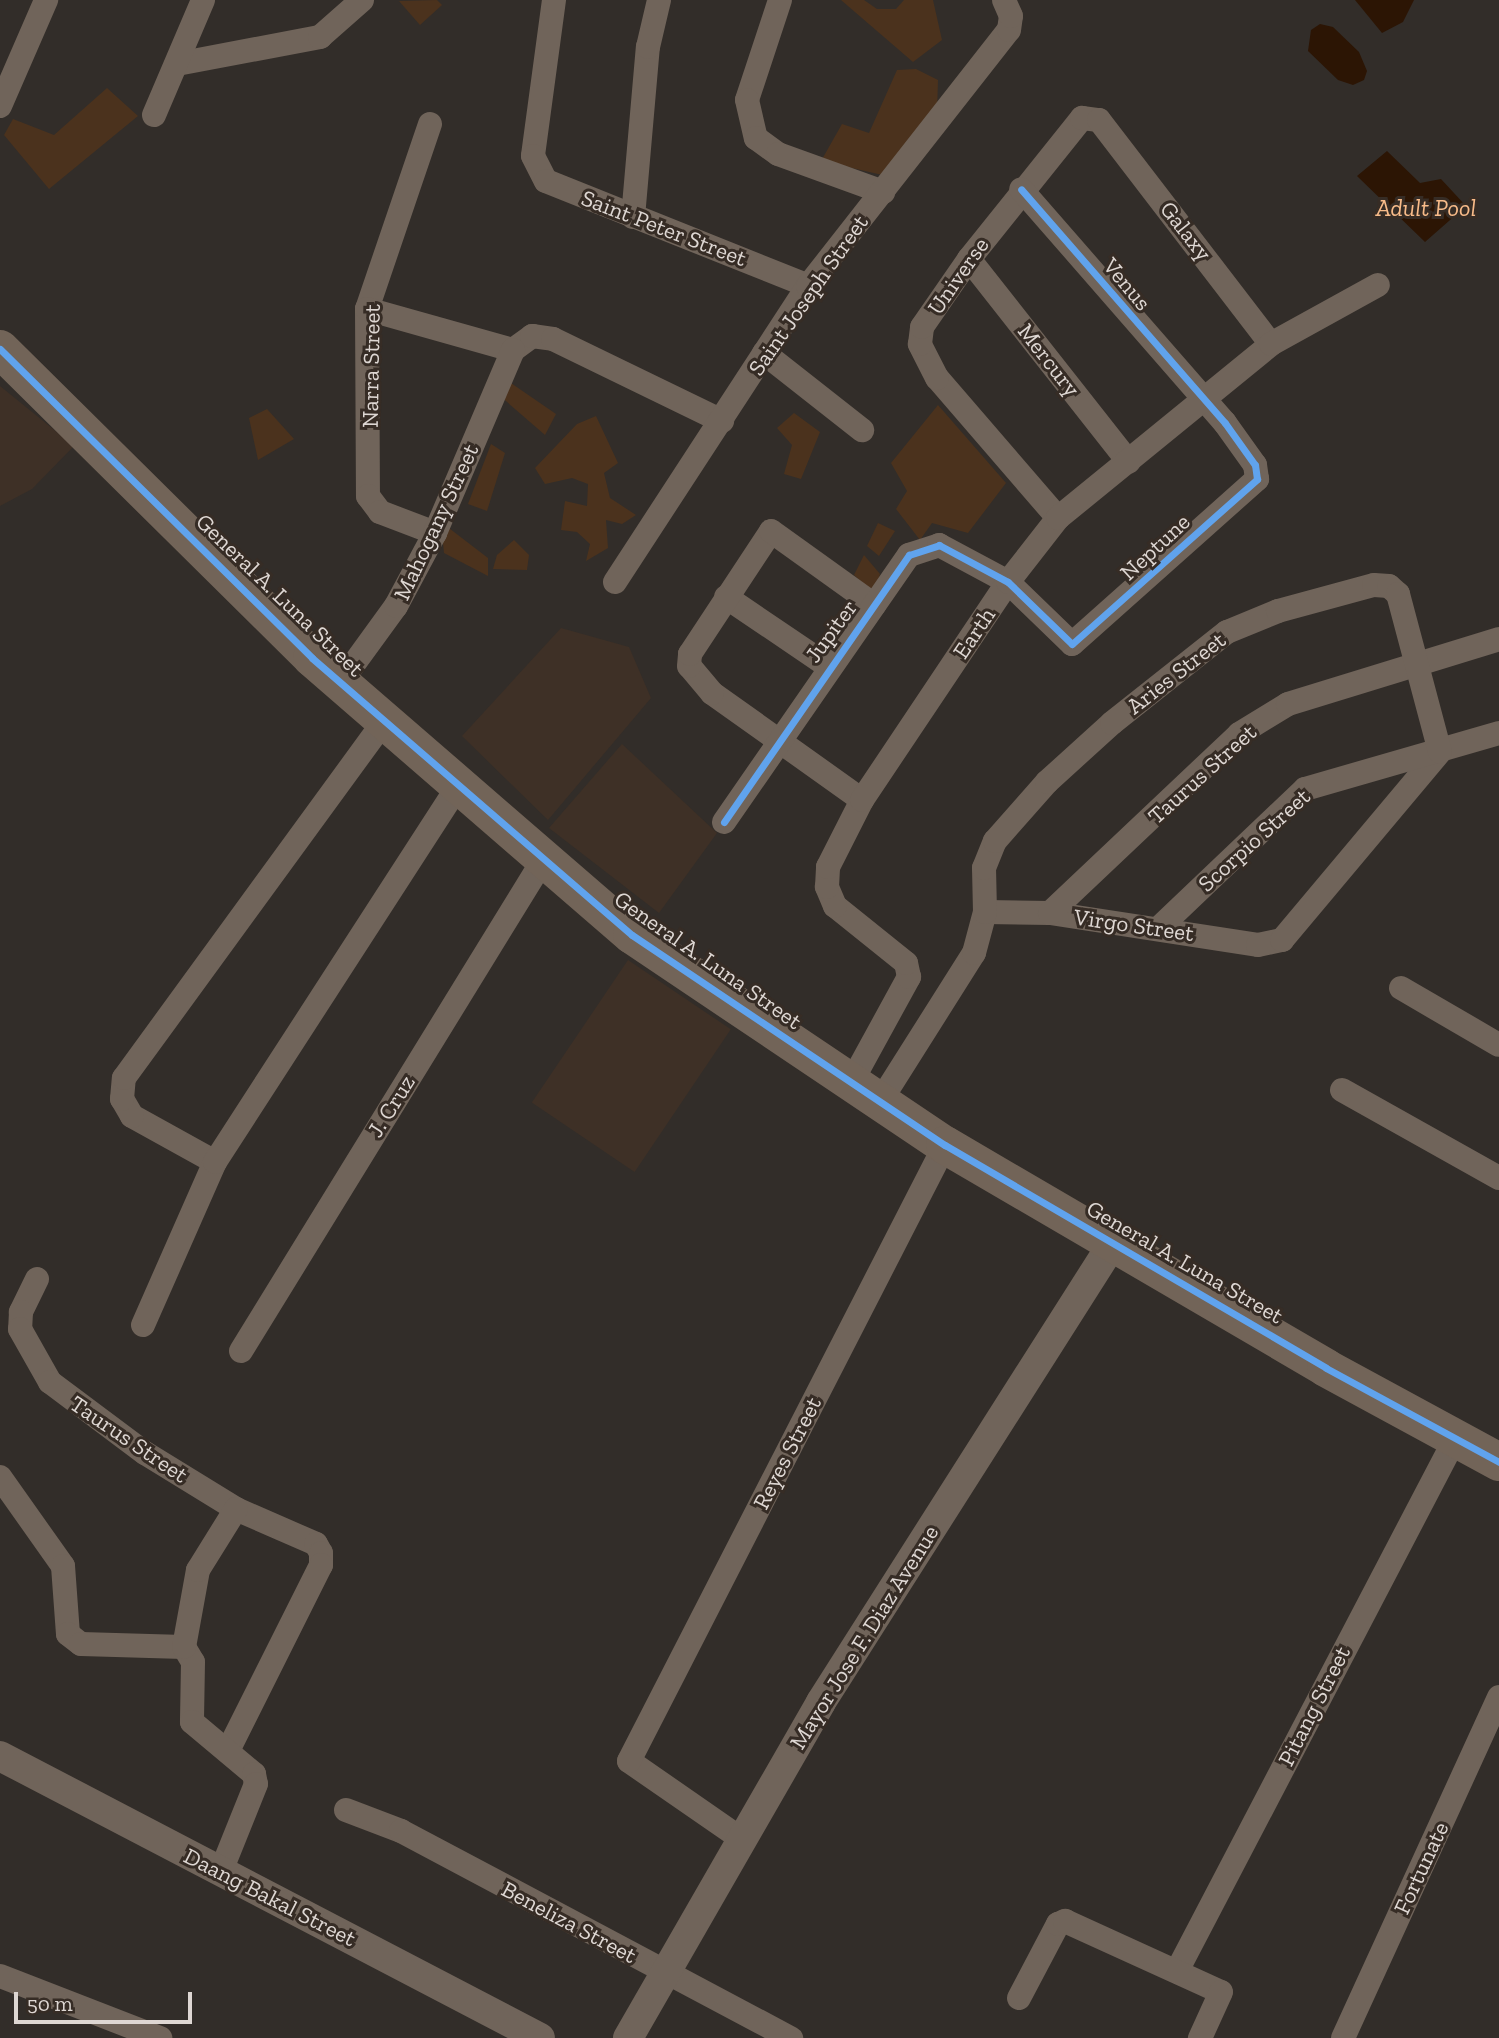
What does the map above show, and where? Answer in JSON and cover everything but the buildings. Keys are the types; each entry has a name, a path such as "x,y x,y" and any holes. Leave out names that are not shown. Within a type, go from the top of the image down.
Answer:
{"main road":[{"name":"General A. Luna Street","path":"0,349 340,683 542,862 688,975 867,1090 945,1145 1454,1441 1499,1462"}],"street":[{"path":"0,106 46,0"},
{"path":"154,114 203,0"},
{"path":"177,64 320,37 362,0"},
{"name":"Saint Peter Street","path":"554,0 533,156 546,181 808,286"},
{"path":"633,217 648,47 659,0"},
{"path":"780,0 747,100 755,138 778,154 883,192"},
{"name":"Saint Joseph Street","path":"615,582 808,286 1009,30 1007,8"},
{"name":"Universe","path":"1058,518 937,378 920,344 922,327 1021,189 1082,118 1099,120"},
{"name":"Galaxy","path":"1099,120 1271,344"},
{"name":"Narra Street","path":"430,124 367,309 368,496 380,512 435,533"},
{"name":"Venus","path":"1021,189 1203,403"},
{"name":"Mercury","path":"969,259 1129,461"},
{"name":"Earth","path":"867,1090 909,977 906,963 835,906 827,887 828,867 862,800 1008,582 1058,518 1203,403 1271,344 1378,285"},
{"path":"367,309 513,350 532,336 553,339 722,421"},
{"name":"Mahogany Street","path":"340,683 396,606 435,533 513,350"},
{"path":"764,353 862,429"},
{"name":"Neptune","path":"1008,582 1072,644 1166,563 1257,479 1255,465 1203,403"},
{"path":"862,800 712,693 689,666 690,654 771,531 874,605"},
{"name":"Jupiter","path":"724,822 828,666 909,555 922,547 939,545 1008,582"},
{"name":"Aries Street","path":"985,912 984,868 995,841 1047,782 1112,723 1227,632 1278,611 1374,585 1389,586 1398,594 1416,667"},
{"path":"726,597 828,666"},
{"name":"Taurus Street","path":"1051,913 1239,734 1288,705 1499,639"},
{"path":"1416,667 1440,752"},
{"path":"215,1162 132,1116 122,1099 124,1078 226,930 384,721"},
{"name":"Scorpio Street","path":"1160,927 1305,789 1499,733"},
{"name":"Virgo Street","path":"985,912 1051,913 1160,927 1258,945 1282,940 1440,752"},
{"path":"143,1325 215,1162 458,786"},
{"name":"J. Cruz","path":"241,1351 542,862"},
{"path":"867,1090 974,953 985,912"},
{"path":"1401,988 1499,1045"},
{"path":"1342,1090 1499,1178"},
{"name":"Reyes Street","path":"740,1838 629,1761 945,1145"},
{"name":"Mayor Jose F. Diaz Avenue","path":"628,2038 740,1838 1113,1243"},
{"name":"Taurus Street","path":"37,1279 22,1312 20,1329 50,1382 89,1416 236,1509 316,1544 321,1565 228,1751"},
{"name":"Pitang Street","path":"1177,1971 1454,1441"},
{"path":"0,1477 63,1566 68,1634 81,1644 184,1647"},
{"path":"221,1871 256,1784 254,1774 192,1722 192,1662 184,1647 198,1570 236,1509"},
{"name":"Fortunate","path":"1343,2038 1499,1697"},
{"name":"Daang Bakal Street","path":"0,1756 540,2038"},
{"name":"Beneliza Street","path":"346,1810 401,1831 663,1973 791,2038"},
{"path":"1019,1997 1063,1921 1221,1992 1200,2038"},
{"path":"0,1976 160,2038"}],"shaded area":[{"path":"437,0 442,5 420,25 399,1"},
{"path":"841,0 864,0 877,9 896,9 904,0 933,0 942,40 913,62"},
{"path":"916,69 938,80 937,113 887,176 821,161 842,124 869,133 897,70"},
{"path":"107,88 138,116 49,189 4,135 13,119 54,135"},
{"path":"502,377 556,414 545,435 492,389"},
{"path":"0,386 74,446 32,489 0,506"},
{"path":"938,405 1006,483 968,533 932,523 920,540 896,509 907,491 891,463"},
{"path":"267,409 294,439 258,460 249,418"},
{"path":"794,413 820,432 801,479 784,474 792,445 777,428"},
{"path":"596,416 618,463 604,473 610,498 636,515 622,524 606,520 608,548 586,561 590,544 577,532 561,530 565,501 587,506 588,484 572,478 545,484 535,468 577,424"},
{"path":"491,444 505,453 487,511 468,504"},
{"path":"441,522 488,558 488,576 444,553"},
{"path":"878,523 895,531 879,556 867,546"},
{"path":"514,540 529,555 527,570 493,569 497,555"},
{"path":"864,555 880,574 874,594 854,575"},
{"path":"561,628 629,647 651,698 548,820 462,736"},
{"path":"622,744 717,833 659,913 549,828"},
{"path":"628,960 731,1029 635,1172 532,1103"}],"water":[{"path":"1355,0 1414,0 1403,22 1382,33"},
{"path":"1320,24 1333,27 1359,52 1367,71 1364,80 1353,85 1338,80 1308,51 1311,30"},
{"name":"Adult Pool","path":"1387,151 1420,183 1441,179 1466,206 1425,242 1357,176"}],"cycle path":[{"path":"724,822 909,555 939,545 1008,582 1072,644 1257,479 1255,465 1225,423 1021,189"},
{"path":"0,349 312,658 632,935 945,1145 1326,1368 1499,1462"}]}
